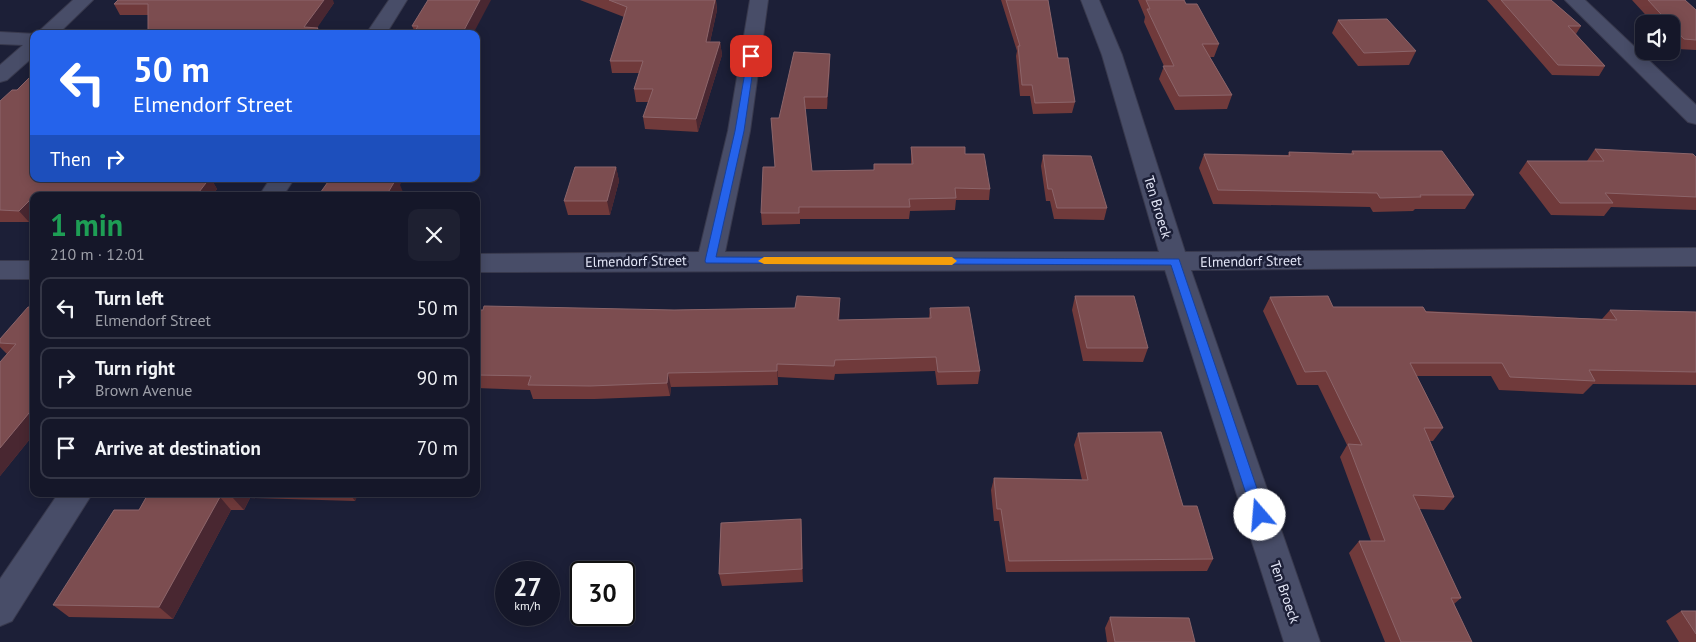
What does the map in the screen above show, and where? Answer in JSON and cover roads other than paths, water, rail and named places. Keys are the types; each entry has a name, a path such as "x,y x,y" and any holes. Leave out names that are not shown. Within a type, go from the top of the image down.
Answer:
{"street":[{"path":"50,30 84,0"},
{"path":"379,30 398,0"},
{"path":"710,261 739,131 759,0"},
{"name":"Ten Broeck","path":"1090,0 1112,56 1175,262 1302,642"},
{"path":"1574,0 1696,116"},
{"path":"0,38 30,39"},
{"path":"0,76 30,49"},
{"name":"Elmendorf Street","path":"480,263 710,261 1175,262 1696,257"},
{"path":"0,270 30,270"},
{"path":"0,609 74,497"}]}
